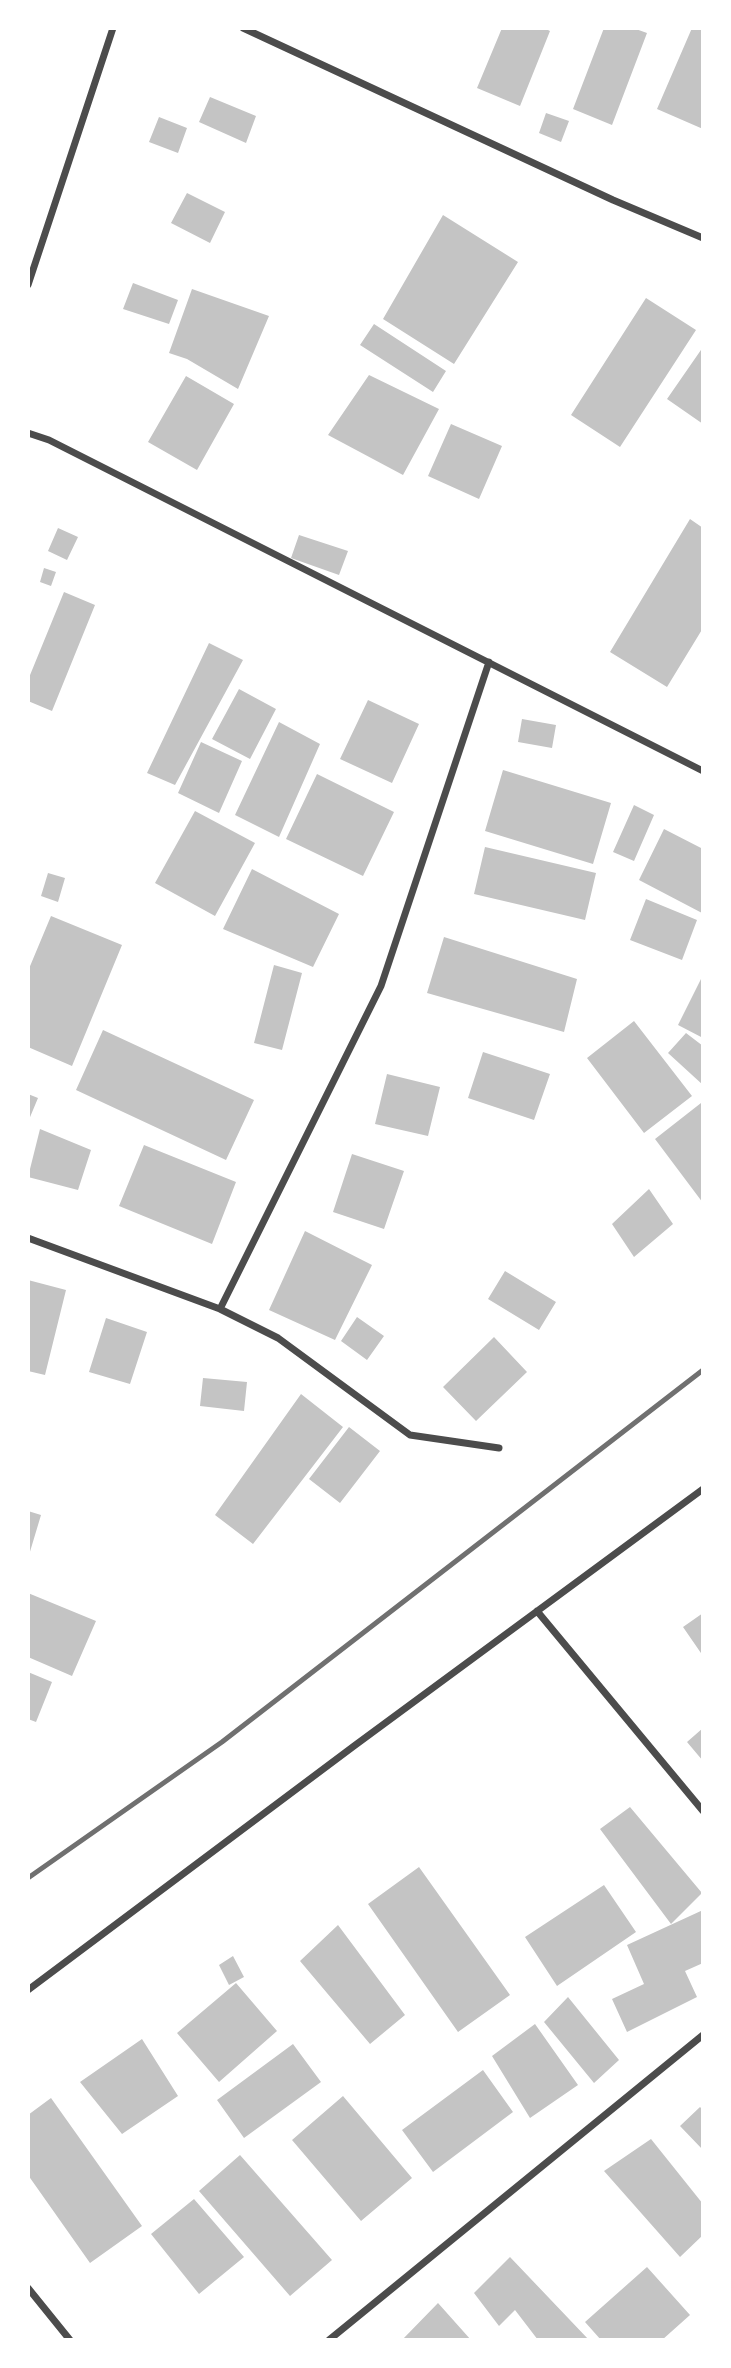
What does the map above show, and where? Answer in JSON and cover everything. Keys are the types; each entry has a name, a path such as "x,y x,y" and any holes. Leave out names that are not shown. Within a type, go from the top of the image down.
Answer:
{"street":[{"path":"28,285 113,28"},
{"path":"243,28 613,200 703,238"},
{"path":"28,433 49,440 703,771"},
{"path":"220,1309 382,985 489,662"},
{"path":"28,1238 220,1309 278,1338 410,1434 499,1448"},
{"path":"28,1990 703,1489"},
{"path":"537,1611 703,1811"},
{"path":"329,2340 703,2035"},
{"path":"28,2288 70,2340"}],"building":[{"path":"502,28 544,28 550,31 520,106 477,88"},
{"path":"604,28 633,28 647,33 612,125 573,109"},
{"path":"692,28 703,28 703,129 657,109"},
{"path":"210,97 256,116 246,143 199,122"},
{"path":"546,113 569,121 561,142 539,133"},
{"path":"159,117 187,128 178,153 149,142"},
{"path":"187,193 225,212 210,243 171,223"},
{"path":"443,215 518,262 454,364 383,319"},
{"path":"133,283 178,300 169,324 123,309"},
{"path":"192,289 269,316 238,389 187,359 169,353"},
{"path":"646,298 696,330 620,447 571,415"},
{"path":"374,324 446,371 433,392 360,345"},
{"path":"703,347 703,424 667,399"},
{"path":"369,375 439,409 403,475 328,435"},
{"path":"186,376 234,404 197,470 148,442"},
{"path":"451,424 502,446 479,499 428,476"},
{"path":"690,519 703,528 703,628 667,687 610,652"},
{"path":"58,528 78,537 67,560 48,551"},
{"path":"299,535 348,551 339,575 291,558"},
{"path":"44,568 56,572 51,586 40,582"},
{"path":"64,592 95,605 52,711 28,701 28,680"},
{"path":"209,643 243,660 175,785 147,773"},
{"path":"239,689 276,709 250,759 212,739"},
{"path":"368,700 419,724 392,783 340,759"},
{"path":"522,719 556,725 552,748 518,742"},
{"path":"279,722 320,744 279,837 235,815"},
{"path":"201,742 242,761 219,813 178,793"},
{"path":"503,770 611,803 593,864 485,831"},
{"path":"317,774 394,812 363,876 286,839"},
{"path":"634,805 654,815 634,861 613,852"},
{"path":"195,811 255,843 215,916 155,883"},
{"path":"664,829 703,849 702,913 639,880"},
{"path":"485,847 596,873 585,920 474,894"},
{"path":"252,869 339,914 313,967 223,929"},
{"path":"48,873 65,878 58,902 41,896"},
{"path":"646,899 697,920 682,960 630,940"},
{"path":"51,916 122,945 72,1066 28,1047 28,971"},
{"path":"444,937 577,979 564,1032 427,993"},
{"path":"274,965 302,973 282,1050 254,1043"},
{"path":"703,975 703,1038 678,1025"},
{"path":"634,1021 692,1096 644,1133 587,1058"},
{"path":"103,1030 254,1100 226,1160 76,1090"},
{"path":"686,1033 703,1046 703,1085 668,1053"},
{"path":"483,1052 550,1074 534,1120 468,1098"},
{"path":"387,1074 440,1087 428,1136 375,1124"},
{"path":"28,1094 38,1098 28,1122"},
{"path":"701,1103 703,1105 703,1203 655,1139"},
{"path":"40,1129 91,1150 78,1190 28,1177"},
{"path":"144,1145 236,1182 212,1244 119,1206"},
{"path":"352,1154 404,1171 384,1229 333,1212"},
{"path":"649,1189 673,1224 634,1257 612,1224"},
{"path":"305,1231 372,1265 335,1340 269,1310"},
{"path":"505,1271 556,1302 539,1330 488,1299"},
{"path":"28,1280 66,1290 45,1375 28,1371"},
{"path":"357,1317 384,1336 367,1360 341,1341"},
{"path":"106,1318 147,1332 130,1384 89,1372"},
{"path":"494,1337 527,1372 476,1421 443,1387"},
{"path":"203,1378 247,1382 244,1411 200,1406"},
{"path":"301,1394 343,1427 253,1544 215,1515"},
{"path":"349,1427 380,1451 340,1503 309,1479"},
{"path":"28,1511 41,1515 29,1555 28,1555"},
{"path":"28,1593 96,1621 72,1676 28,1657"},
{"path":"703,1613 703,1656 683,1627"},
{"path":"28,1672 52,1682 36,1722 28,1719"},
{"path":"703,1728 703,1761 687,1742"},
{"path":"630,1807 702,1893 671,1924 600,1829"},
{"path":"419,1867 510,1995 458,2032 368,1904"},
{"path":"604,1885 636,1932 557,1986 525,1937"},
{"path":"703,1910 703,1963 685,1971 697,1997 627,2032 612,1999 644,1984 627,1945"},
{"path":"338,1925 405,2015 370,2044 300,1961"},
{"path":"233,1956 244,1977 229,1985 219,1965"},
{"path":"236,1983 277,2031 219,2082 177,2033"},
{"path":"568,1997 619,2060 594,2083 544,2022"},
{"path":"535,2024 578,2085 530,2118 492,2056"},
{"path":"142,2039 178,2096 122,2134 80,2082"},
{"path":"293,2044 321,2082 244,2138 217,2100"},
{"path":"483,2070 513,2112 433,2172 402,2130"},
{"path":"343,2096 412,2178 361,2221 292,2140"},
{"path":"51,2098 142,2226 90,2263 28,2175 28,2115"},
{"path":"700,2107 703,2110 703,2150 680,2126"},
{"path":"651,2139 703,2204 703,2235 680,2257 604,2171"},
{"path":"240,2155 332,2260 290,2296 199,2191"},
{"path":"194,2199 244,2257 199,2294 151,2234"},
{"path":"510,2257 589,2340 538,2340 515,2310 499,2326 474,2293"},
{"path":"647,2267 690,2315 662,2340 601,2340 585,2322"},
{"path":"438,2303 471,2340 402,2340"}],"railway":[{"path":"28,1878 222,1742 703,1370"}]}
